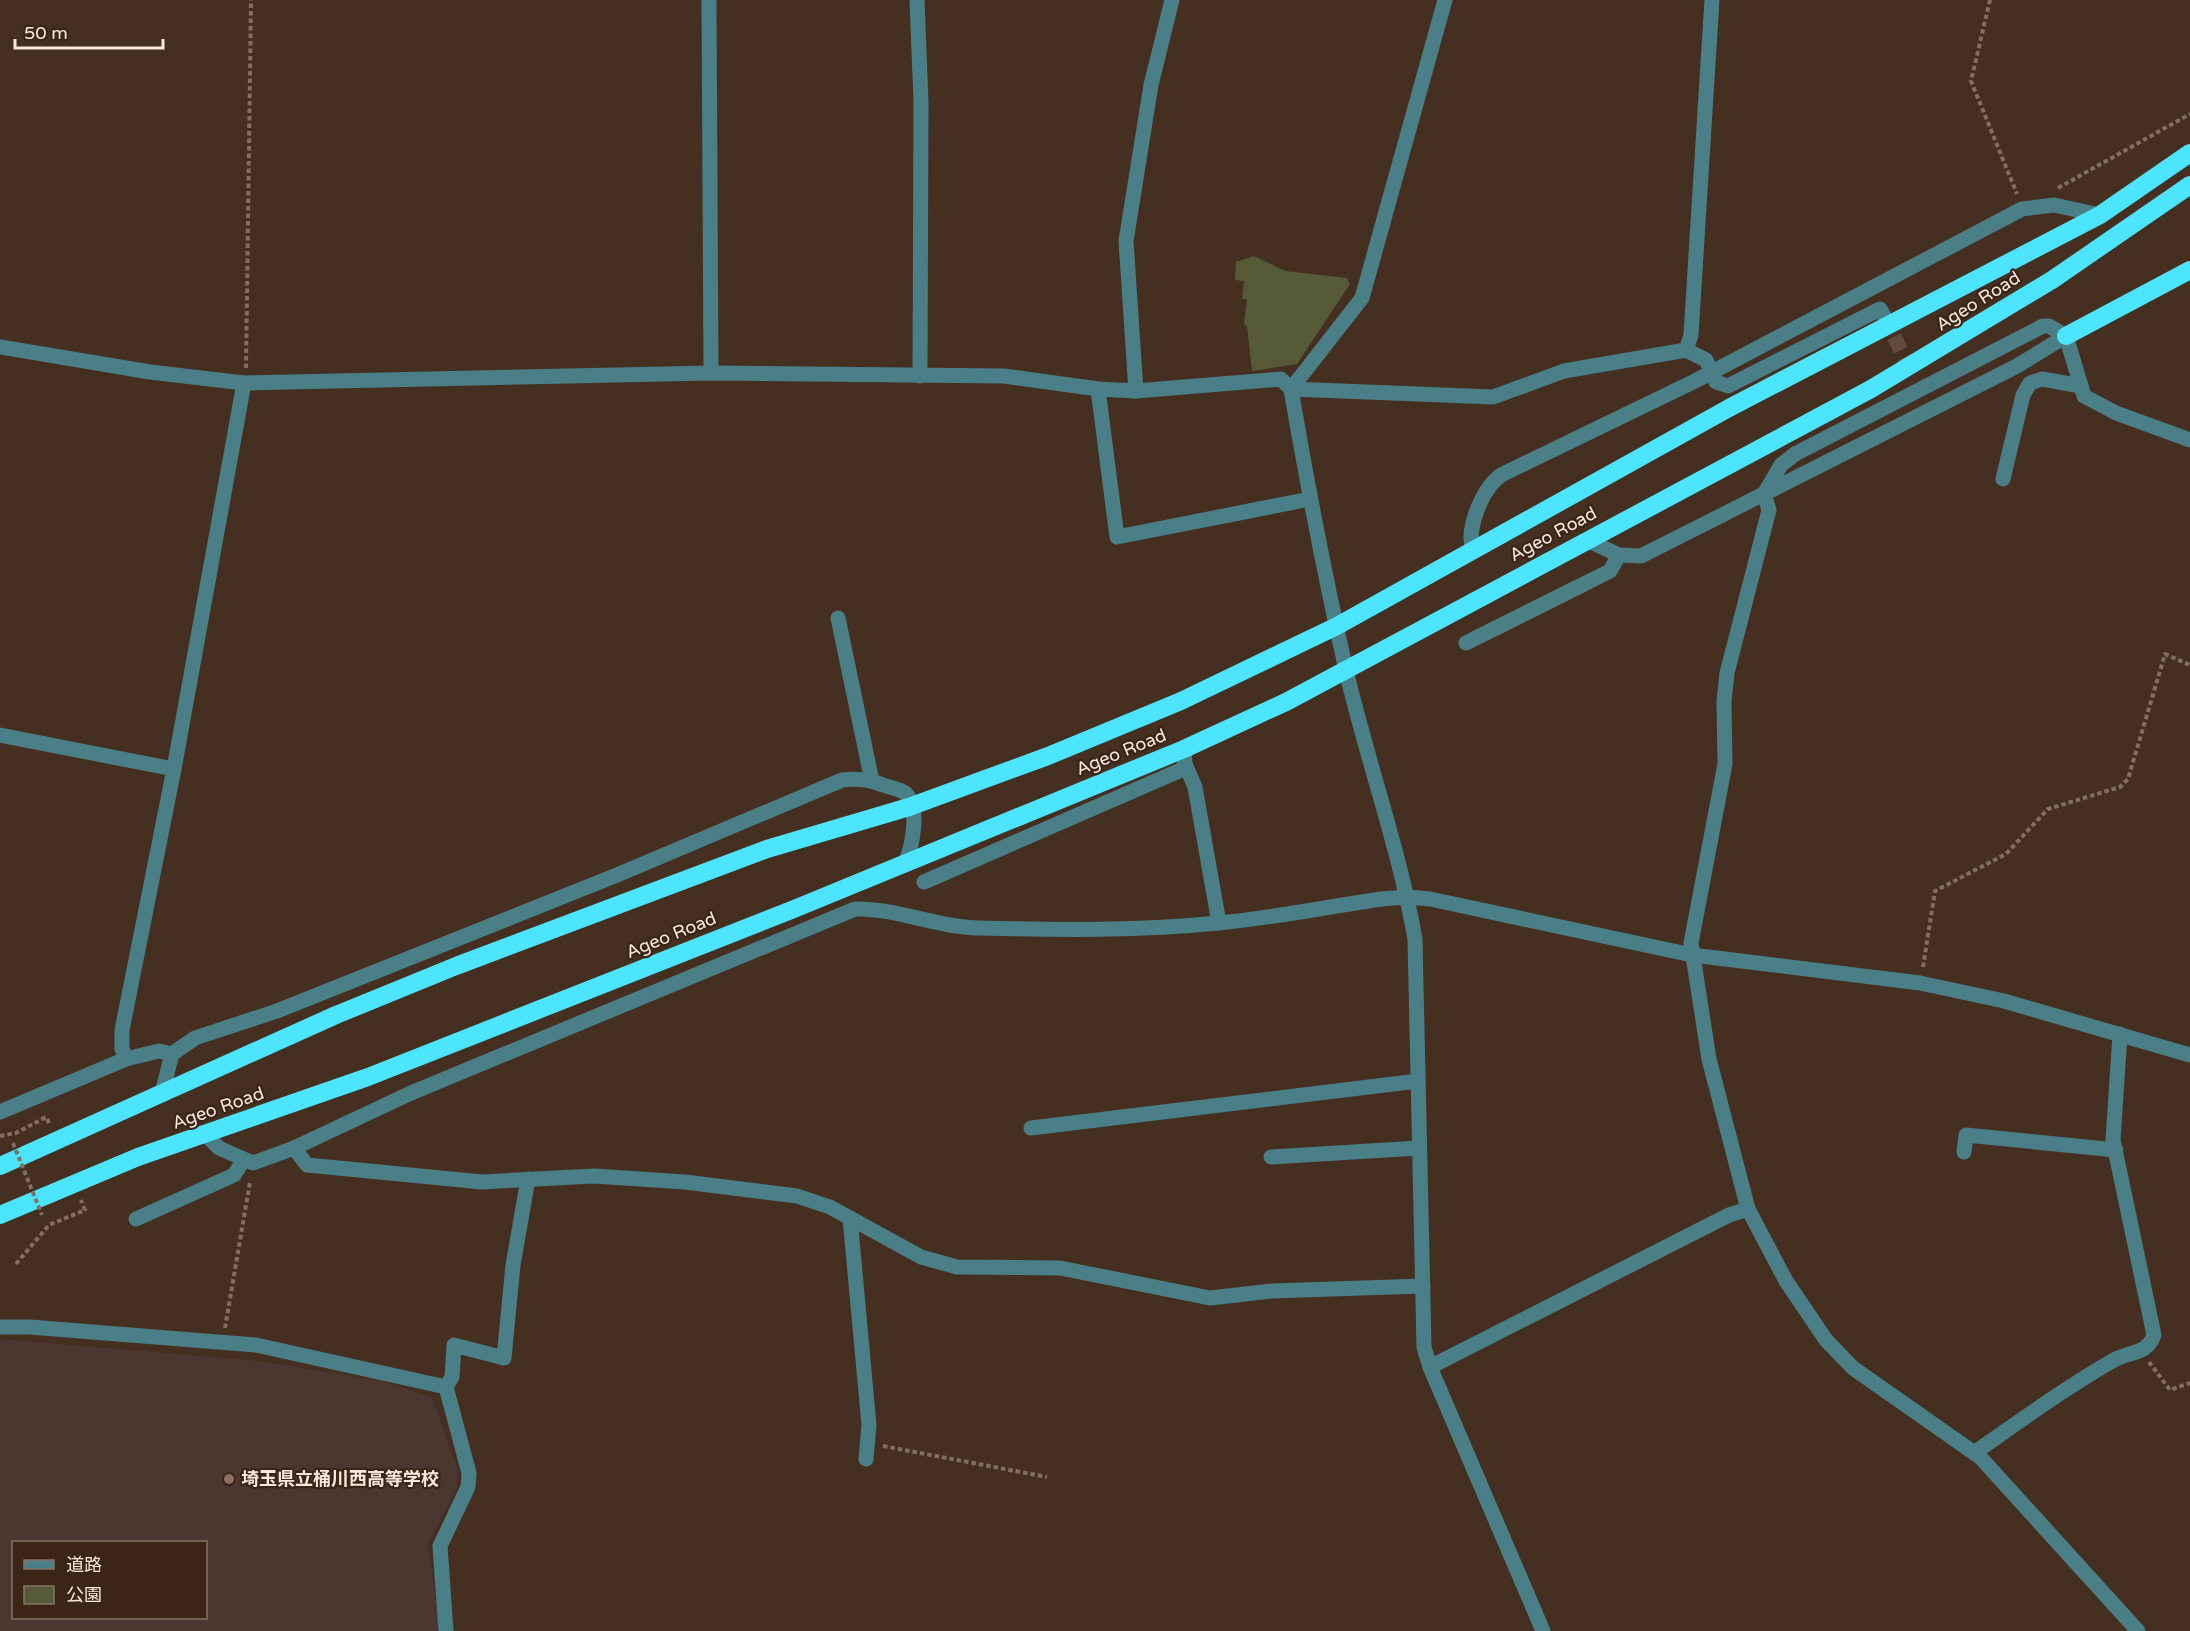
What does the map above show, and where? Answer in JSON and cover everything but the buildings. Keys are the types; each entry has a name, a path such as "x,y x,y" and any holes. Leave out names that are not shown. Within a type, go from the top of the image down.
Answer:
{"highway":[{"name":"Ageo Road","path":"0,1166 336,1015 583,917 767,849 912,805 1048,756 1170,705 1337,626 1729,408 2100,215 2190,153"},
{"name":"Ageo Road","path":"0,1215 138,1157 368,1077 905,864 1184,757 1871,389 1960,338 2099,250 2190,185"},
{"path":"2066,336 2190,270"}],"street":[{"path":"709,0 711,373"},
{"path":"917,0 921,102 920,376"},
{"path":"1136,391 1126,241 1151,85 1172,0"},
{"path":"1291,389 1362,298 1445,0"},
{"path":"1686,350 1691,335 1712,0"},
{"path":"1473,550 1471,534 1483,496 1494,478 1711,372 2022,209 2054,205 2100,215"},
{"path":"1291,389 1493,397 1564,372 1686,350 1706,360 1716,382 1728,386 1880,309 1884,316"},
{"path":"2138,1631 1974,1453 1853,1368 1826,1340 1786,1281 1748,1209 1709,1059 1691,943 1725,764 1724,701 1727,673 1769,510 1764,494 1781,465 1917,382 2043,326 2049,326 2066,336 2084,396 2116,413 2190,440"},
{"path":"1587,540 1618,555 1641,556 2016,366 2066,336"},
{"path":"0,347 150,372 244,383 711,373 1004,376 1098,389 1136,391 1281,379 1291,389 1310,499 1346,670 1408,897 1415,939 1424,1347 1430,1367 1543,1631"},
{"path":"2003,479 2023,395 2030,383 2042,379 2080,386"},
{"path":"126,1059 122,1049 122,1030 174,769 244,383"},
{"path":"1098,389 1117,537 1310,499"},
{"path":"1466,643 1610,571 1618,555"},
{"path":"838,618 872,781"},
{"path":"0,735 174,769"},
{"path":"924,882 1174,773 1184,757"},
{"path":"1184,757 1195,787 1219,923"},
{"path":"162,1093 172,1054 195,1038 288,1007 617,875 842,780 857,778 872,781 904,793 912,805 913,845 905,864"},
{"path":"136,1219 234,1175 248,1162 294,1148 411,1094 855,909 878,909 918,920 977,928 1103,930 1219,923 1408,897 1430,899 1692,955 1920,983 2004,1001 2190,1055"},
{"path":"1974,1453 2048,1400 2116,1359 2141,1352 2151,1343 2154,1335 2113,1140 2120,1034"},
{"path":"0,1112 126,1059 159,1051 172,1054"},
{"path":"1031,1128 1418,1081"},
{"path":"206,1135 219,1148 248,1162"},
{"path":"1964,1152 1966,1135 2116,1150"},
{"path":"294,1148 307,1165 482,1182 594,1176 749,1189 797,1196 830,1207 921,1257 957,1268 1060,1268 1210,1298 1272,1291 1423,1286"},
{"path":"1271,1157 1419,1148"},
{"path":"446,1631 440,1546 468,1487 469,1473 446,1387 452,1377 454,1345 504,1358 513,1265 528,1179"},
{"path":"1430,1367 1729,1215 1748,1209"},
{"path":"850,1218 869,1425 866,1459"},
{"path":"1,1324 256,1345 446,1387"}],"path":[{"path":"244,383 248,352 251,0"},
{"path":"1990,0 1971,81 2022,209"},
{"path":"2054,205 2054,191 2190,114"},
{"path":"1920,983 1935,891 2006,854 2048,809 2120,787 2128,779 2165,654 2190,665"},
{"path":"0,1136 16,1132"},
{"path":"13,1143 42,1215 51,1210"},
{"path":"223,1343 248,1162"},
{"path":"16,1264 49,1226 85,1210 81,1199 71,1203"},
{"path":"2141,1352 2170,1390 2190,1383"},
{"path":"867,1443 1047,1477"}],"shaded area":[{"name":"埼玉県立桶川西高等学校","path":"0,1339 258,1361 382,1381 432,1397 458,1471 457,1487 428,1543 440,1631 0,1631"}],"green space":[{"path":"1254,256 1285,271 1347,278 1350,284 1297,364 1252,371 1247,326 1244,324 1247,299 1242,299 1244,281 1235,280 1236,262"}],"tunnel":[{"path":"1884,316 1914,377"}],"place":[{"name":"埼玉県立桶川西高等学校","path":"229,1479"}]}
